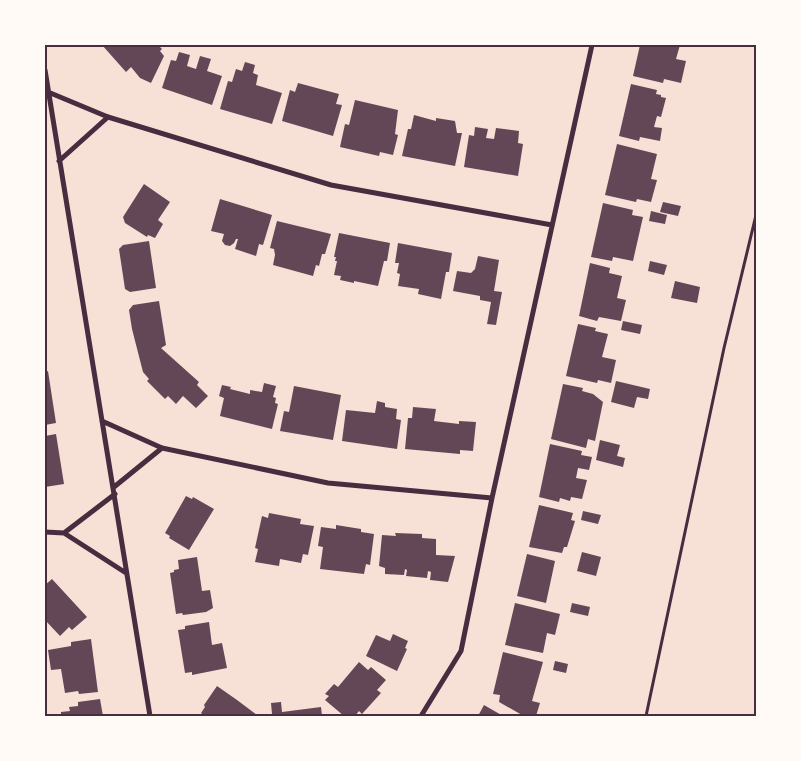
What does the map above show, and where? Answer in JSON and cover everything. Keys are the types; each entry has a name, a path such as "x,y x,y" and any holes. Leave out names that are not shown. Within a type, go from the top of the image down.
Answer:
{"street":[{"path":"421,716 461,651 492,498 592,45"},
{"path":"45,70 150,716"},
{"path":"48,92 108,117 330,185 552,225"},
{"path":"60,161 108,117"},
{"path":"102,421 162,448 328,483 492,498"},
{"path":"114,487 162,448"},
{"path":"64,533 115,494"},
{"path":"45,532 64,533 126,573"}],"path":[{"path":"646,716 724,348 756,215"}],"building":[{"path":"102,45 158,45 162,49 160,51 164,56 151,83 140,78 131,67 126,72"},
{"path":"640,45 680,45 676,59 686,61 681,83 664,79 663,83 633,76"},
{"path":"179,52 190,55 187,66 196,69 200,56 211,59 207,71 222,76 212,105 162,88 171,60 176,61"},
{"path":"245,62 255,65 253,73 258,75 256,85 282,93 272,124 220,109 228,81 232,82 236,69 242,71"},
{"path":"298,83 339,94 336,104 342,105 333,136 282,121 290,90 295,92"},
{"path":"631,84 657,90 656,94 666,98 661,117 657,116 654,127 662,128 660,141 640,137 639,141 619,136"},
{"path":"355,100 398,110 395,134 398,135 393,155 380,152 379,156 340,147 345,124 349,125"},
{"path":"414,115 436,121 436,118 455,121 457,133 462,133 455,166 402,156 408,129 411,129"},
{"path":"475,127 488,129 486,138 494,139 496,128 519,131 518,143 523,144 518,176 464,167 469,135 474,136"},
{"path":"617,144 657,154 651,179 657,180 651,202 637,199 636,202 605,195"},
{"path":"144,184 170,202 158,220 163,224 155,238 148,235 147,237 125,223 123,217"},
{"path":"220,199 272,215 263,245 259,244 256,256 235,249 238,239 230,246 225,245 222,241 224,234 211,231"},
{"path":"663,202 681,206 678,216 660,212"},
{"path":"603,203 633,210 632,215 643,217 633,261 613,257 612,261 591,257"},
{"path":"651,211 667,215 665,224 649,221"},
{"path":"277,221 331,234 325,254 322,254 319,266 316,265 313,276 273,265 274,249 270,248"},
{"path":"339,233 390,243 387,261 384,261 378,286 340,280 341,276 334,275 337,261 335,261 336,257 334,257"},
{"path":"149,241 156,288 130,292 125,289 119,249 123,245"},
{"path":"398,243 452,253 449,272 446,272 441,299 418,294 419,289 398,286 400,274 397,273 399,263 395,263"},
{"path":"478,256 499,260 494,291 502,292 496,325 487,324 491,302 480,300 480,296 453,291 457,271 471,273 475,269"},
{"path":"650,261 667,265 664,275 648,271"},
{"path":"590,263 610,268 609,273 622,276 617,298 626,300 621,321 599,317 597,321 579,316"},
{"path":"675,281 700,287 697,303 671,298"},
{"path":"159,301 166,345 161,348 199,382 197,385 208,396 196,408 183,396 176,404 168,396 165,399 147,381 149,379 143,372 129,310 133,305"},
{"path":"623,321 642,325 640,334 621,330"},
{"path":"578,324 596,328 595,331 608,334 602,357 616,360 611,383 598,380 597,383 566,376"},
{"path":"48,371 56,423 45,425 45,372"},
{"path":"616,381 650,389 648,399 637,397 634,408 611,402"},
{"path":"264,383 276,386 273,397 276,398 275,403 278,404 272,429 220,416 224,398 219,396 222,385 250,394 250,390 262,392"},
{"path":"563,384 583,388 582,391 593,394 603,402 595,441 588,439 586,448 551,439"},
{"path":"294,386 341,395 333,440 280,431 284,411 289,412"},
{"path":"377,401 385,403 385,407 397,409 396,419 401,420 397,449 342,441 346,410 375,413"},
{"path":"413,407 436,409 434,421 459,424 459,421 476,422 473,451 460,450 460,454 405,449 408,418 412,418"},
{"path":"56,434 64,484 45,487 45,436"},
{"path":"600,440 620,445 617,456 625,458 623,467 596,460"},
{"path":"550,444 582,451 581,455 592,457 589,470 578,468 576,478 587,480 582,499 571,497 570,501 560,498 559,502 539,497"},
{"path":"186,496 192,499 193,497 214,509 189,550 169,538 170,536 165,533"},
{"path":"539,505 573,513 571,520 575,521 567,547 564,547 562,553 529,547"},
{"path":"583,511 601,515 598,524 581,520"},
{"path":"269,513 301,519 300,524 314,526 308,555 303,554 301,563 280,559 279,566 255,562 258,549 255,548 262,516 268,518"},
{"path":"336,525 361,529 361,532 374,534 370,565 366,564 364,574 320,569 323,547 318,546 321,527 336,529"},
{"path":"395,533 422,534 422,538 436,539 436,555 455,556 448,582 430,580 431,572 428,571 427,578 406,576 407,570 405,569 404,575 385,574 385,568 379,566 382,535 396,536"},
{"path":"582,552 601,557 596,576 577,571"},
{"path":"527,554 555,561 546,603 517,596"},
{"path":"197,557 202,591 210,590 213,608 206,612 176,614 170,573 179,569 178,560"},
{"path":"52,579 87,617 72,630 69,627 60,636 45,620 45,585"},
{"path":"515,603 560,614 555,635 547,633 543,653 505,645"},
{"path":"572,603 590,607 588,616 570,612"},
{"path":"209,622 212,645 222,643 227,668 192,675 192,672 185,673 178,630 185,629 185,626"},
{"path":"393,634 408,641 405,648 407,649 397,671 366,656 376,635 390,641"},
{"path":"91,639 98,692 79,694 78,691 65,693 61,669 51,670 48,650 71,646 71,642"},
{"path":"503,652 543,662 532,701 540,703 536,716 522,715 499,702 500,695 493,694"},
{"path":"555,661 568,664 566,673 553,670"},
{"path":"359,662 368,670 371,667 386,680 377,690 381,693 362,714 359,711 355,716 344,716 325,700 329,696 325,694 334,684 338,687"},
{"path":"217,686 257,715 204,716 201,713 205,707 204,705"},
{"path":"100,699 103,716 61,716 61,712 70,711 69,707 78,706 78,702"},
{"path":"281,702 282,712 321,707 322,716 268,716 268,714 272,714 271,703"},
{"path":"484,705 503,716 478,716"}]}
